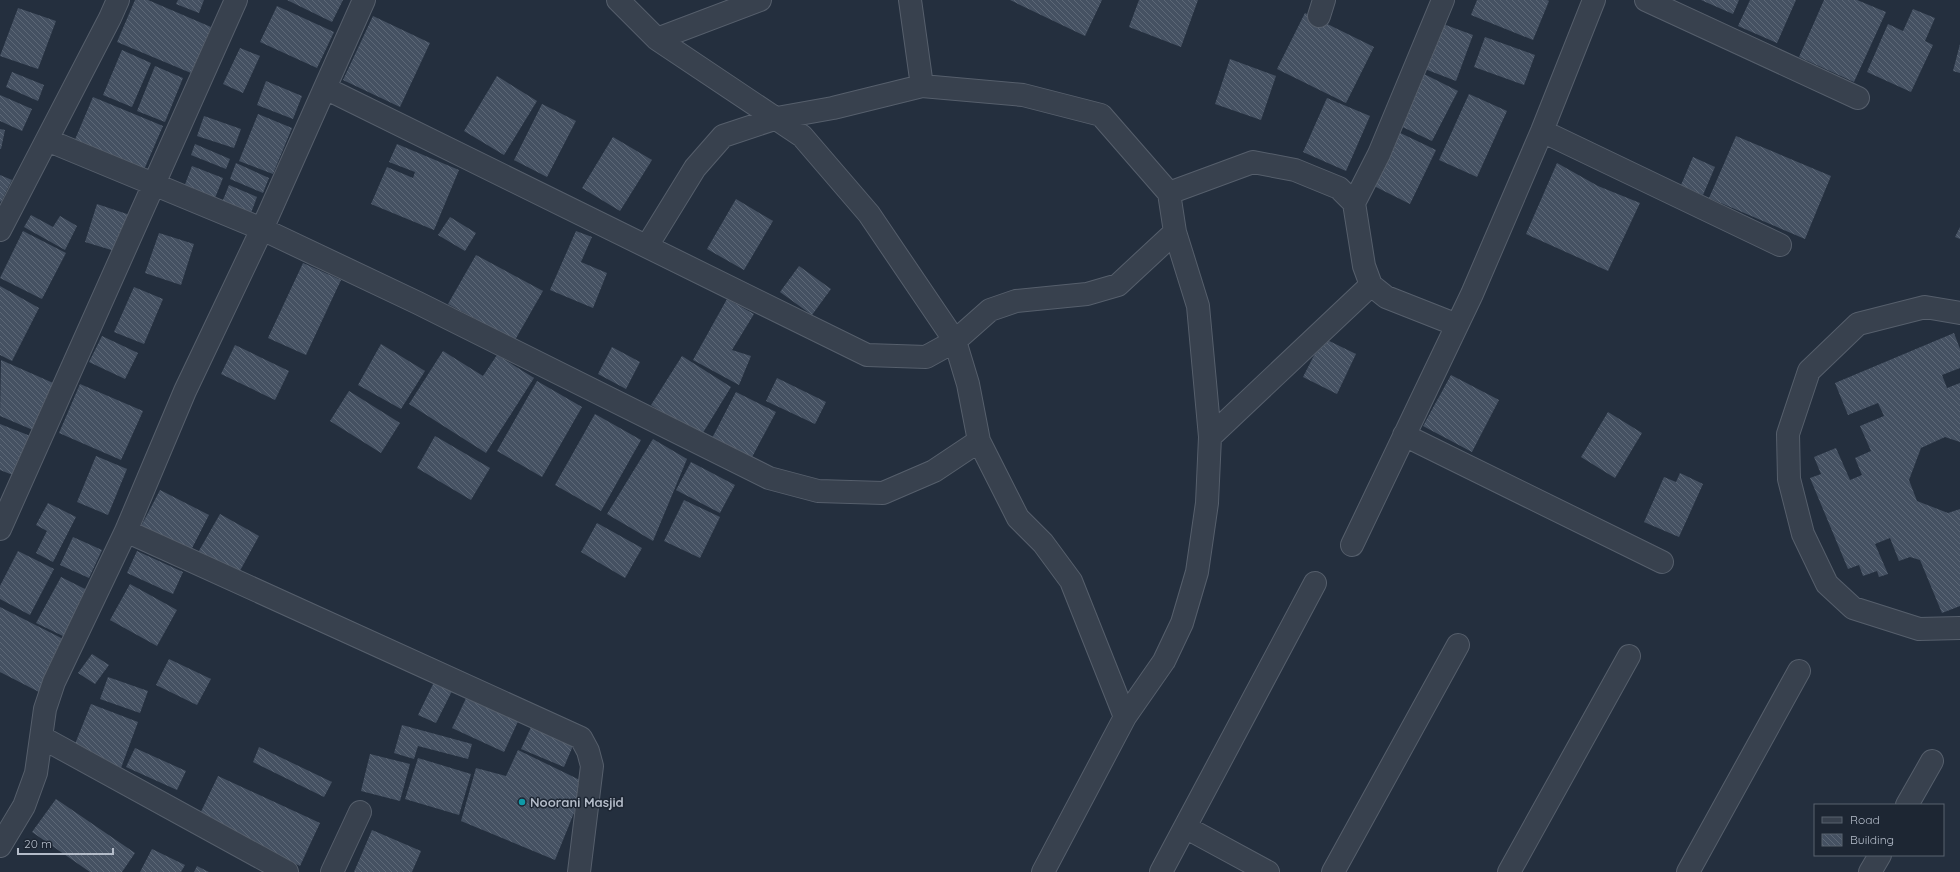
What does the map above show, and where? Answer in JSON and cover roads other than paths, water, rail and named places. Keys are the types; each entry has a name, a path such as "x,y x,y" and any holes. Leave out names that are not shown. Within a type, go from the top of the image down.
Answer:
{"street":[{"path":"0,230 118,0"},
{"path":"0,528 236,0"},
{"path":"0,846 24,806 36,773 45,709 54,682 126,531 185,391 262,229 364,0"},
{"path":"618,0 656,39 802,136 869,214 954,341 968,384 979,441 1018,518 1043,543 1071,581 1125,717"},
{"path":"656,39 760,0"},
{"path":"910,0 922,86"},
{"path":"1354,203 1379,154 1443,0"},
{"path":"1352,545 1457,325 1542,131 1594,0"},
{"path":"1646,0 1858,98"},
{"path":"647,246 695,168 723,136 777,118 833,108 922,86 1023,95 1101,116 1169,193 1175,232 1198,306 1210,437 1207,502 1197,572 1184,616 1164,661 1125,717 1043,872"},
{"path":"325,88 867,355 926,357 954,341 990,310 1016,301 1087,294 1118,285 1175,232"},
{"path":"1542,131 1780,245"},
{"path":"47,140 262,229 418,303 770,478 818,491 883,493 934,471 979,441"},
{"path":"1169,193 1253,162 1303,173 1339,188 1354,203 1364,266 1371,285 1386,297 1457,325"},
{"path":"1210,437 1371,285"},
{"path":"1960,313 1925,307 1858,324 1808,371 1788,434 1788,479 1803,534 1827,584 1853,608 1919,629 1960,628"},
{"path":"926,357 935,312"},
{"path":"1404,435 1662,562"},
{"path":"126,531 581,738 588,750 592,766 579,872"},
{"path":"1161,872 1315,583"},
{"path":"1332,872 1458,645"},
{"path":"1509,872 1629,656"},
{"path":"1688,872 1799,671"},
{"path":"41,736 287,872"},
{"path":"1908,804 1932,761"},
{"path":"332,872 360,812"},
{"path":"1185,827 1268,872"},
{"path":"1870,872 1879,856"}],"place":[{"name":"Noorani Masjid","path":"522,802"}]}
